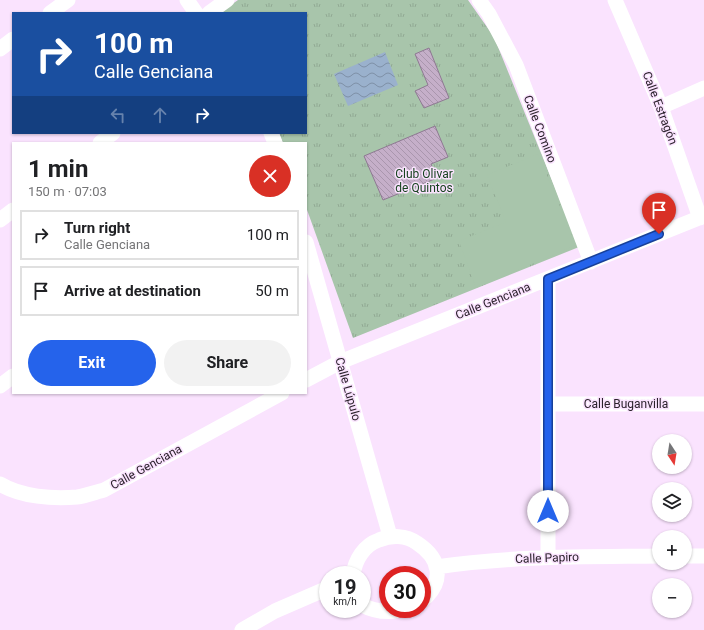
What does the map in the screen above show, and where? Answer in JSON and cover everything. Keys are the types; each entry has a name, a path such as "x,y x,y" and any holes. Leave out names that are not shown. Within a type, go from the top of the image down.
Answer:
{"street":[{"path":"51,12 68,0"},
{"path":"187,0 195,12"},
{"path":"210,12 227,0"},
{"name":"Calle Comino","path":"479,0 489,14 516,65 591,262"},
{"name":"Calle Estragón","path":"615,0 661,107 702,217"},
{"path":"0,49 12,40"},
{"path":"661,107 704,88"},
{"path":"101,142 112,134"},
{"path":"0,220 12,211"},
{"name":"Calle Genciana","path":"307,379 340,362 702,217"},
{"name":"Calle Lúpulo","path":"307,246 390,536"},
{"path":"548,279 548,557"},
{"path":"0,386 12,377"},
{"name":"Calle Genciana","path":"0,484 26,494 50,497 78,497 104,490 280,394"},
{"name":"Calle Buganvilla","path":"549,404 704,404"},
{"path":"355,566 359,556 367,547 378,540 390,536 407,538 423,547 431,556 436,566 437,580 435,593 428,605 418,614 407,622 381,619 371,614"},
{"name":"Calle Papiro","path":"436,566 548,557 652,556"},
{"path":"692,556 704,556"},
{"path":"242,630 276,611 319,592"}],"green space":[{"name":"Club Olivar de Quintos","path":"238,0 468,0 494,37 579,247 353,338 307,210 307,142 283,142 279,134 307,134 307,12 221,12"},
{"path":"538,154 576,245 476,288 459,241 506,222 487,175"}],"water":[{"path":"385,52 398,85 348,106 334,74"}],"building":[{"path":"429,48 449,98 424,108 415,91 428,85 415,54"},
{"path":"435,126 448,157 431,164 437,178 383,200 364,156"}],"route":[{"path":"548,511 548,279 659,234"}]}
